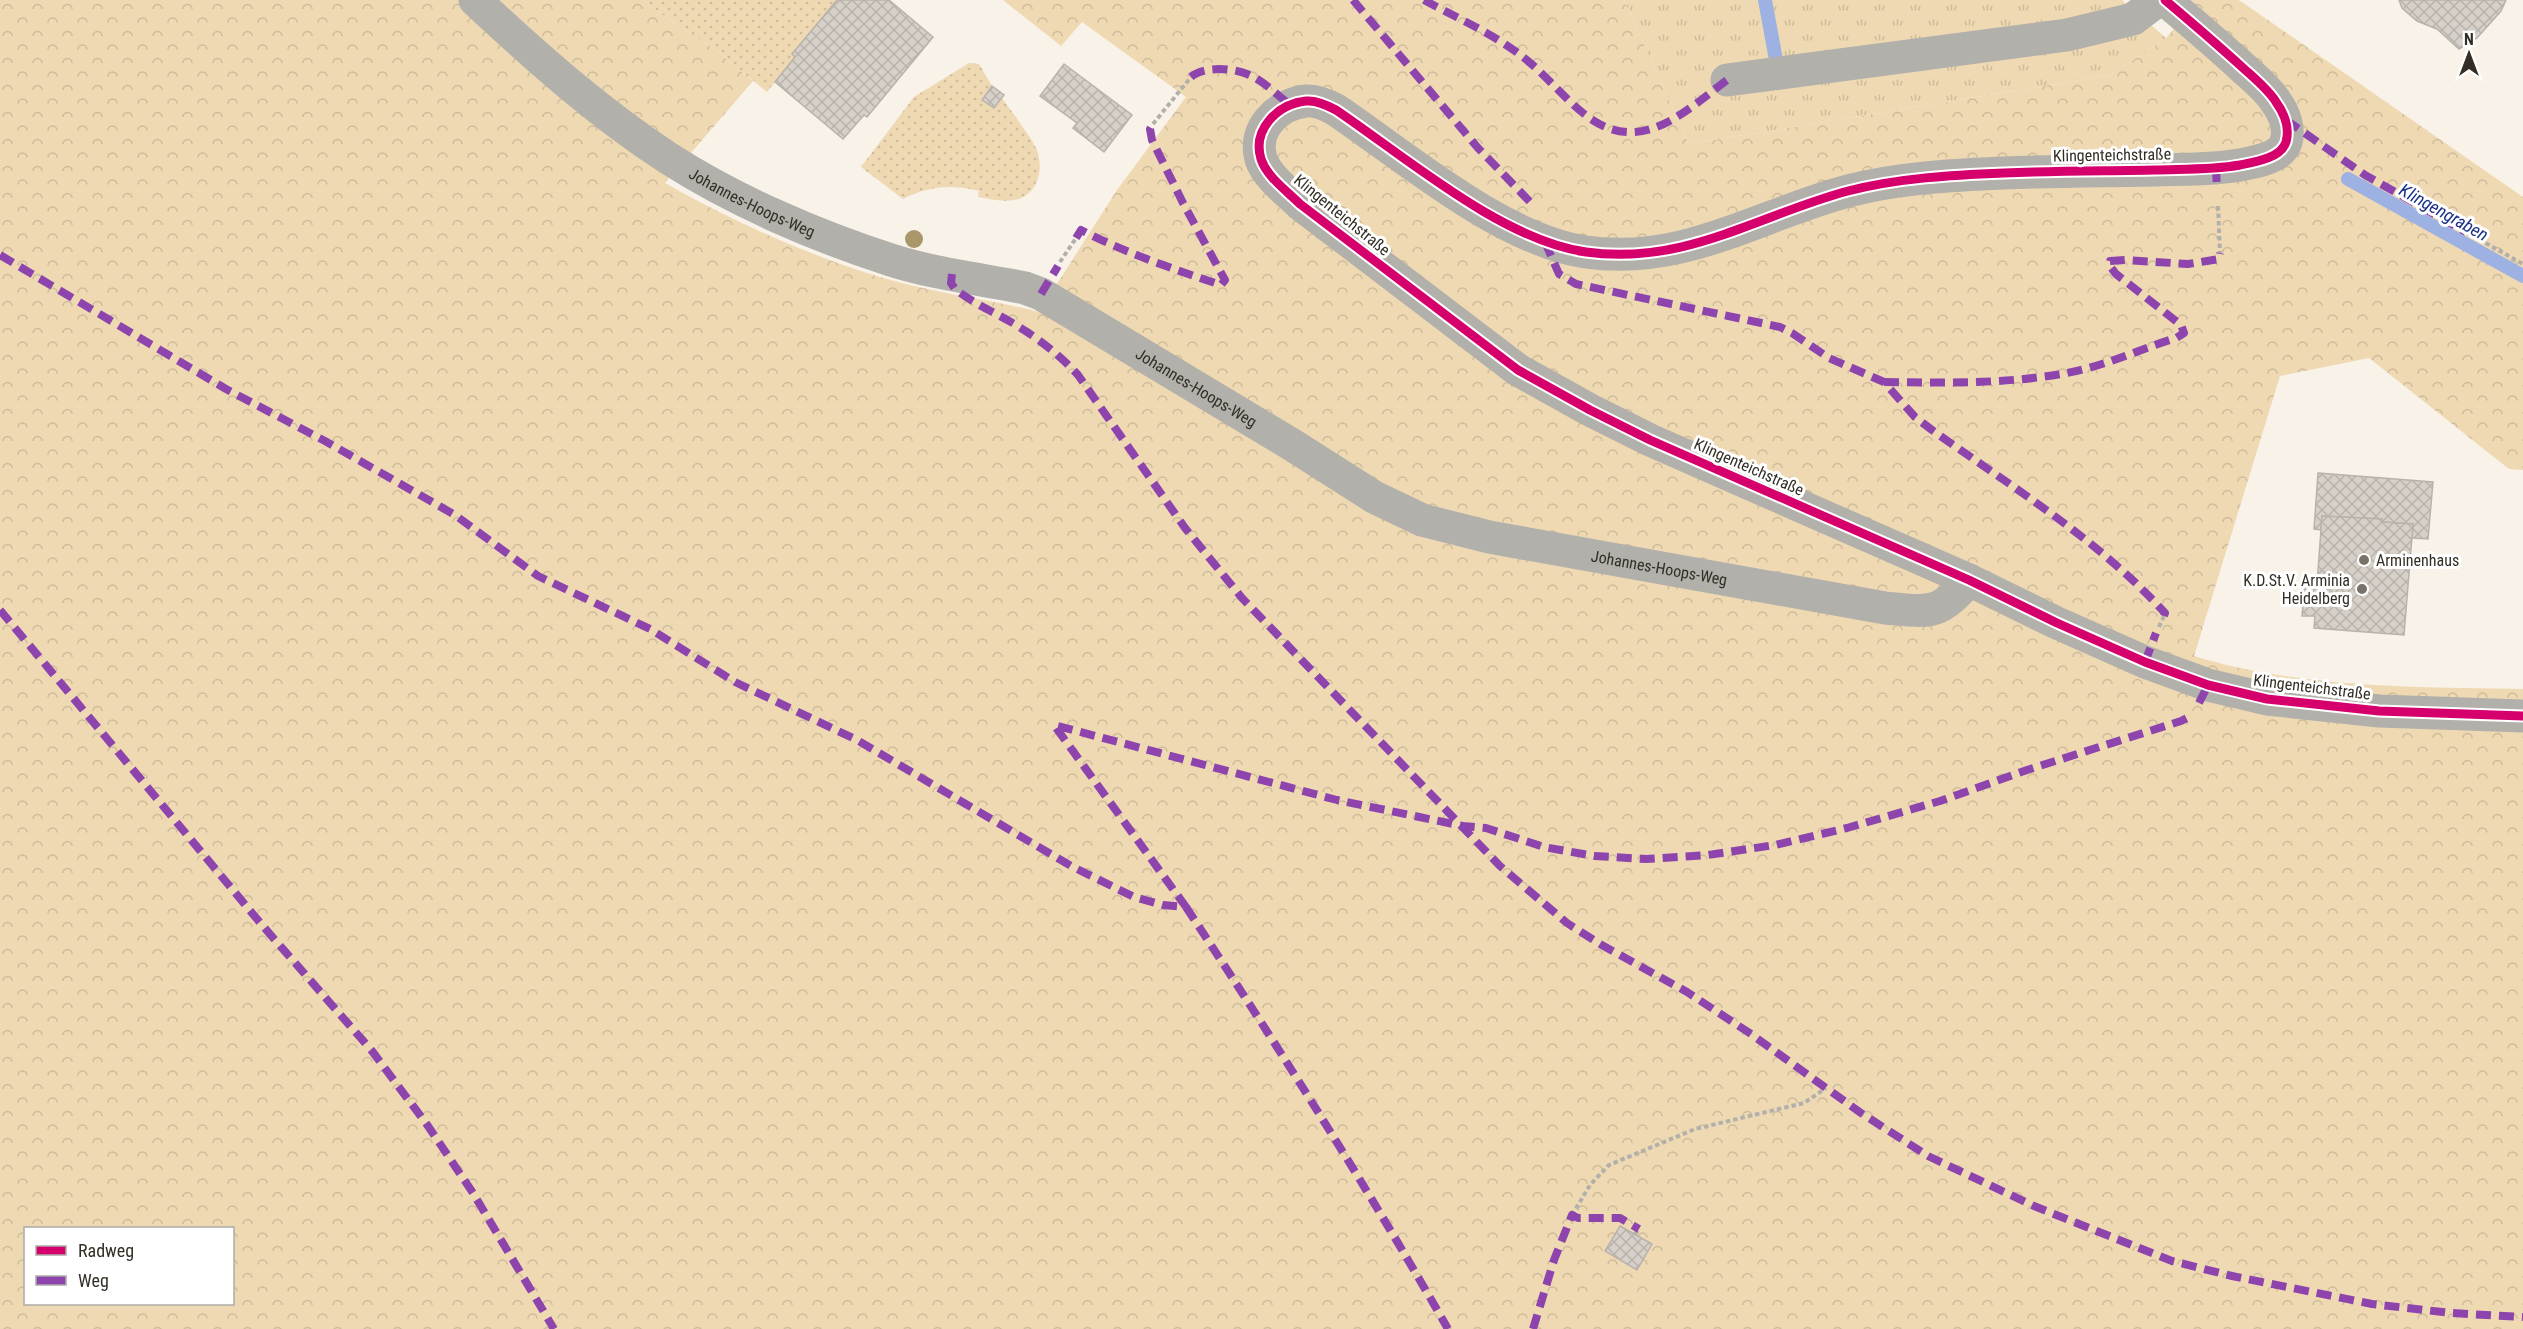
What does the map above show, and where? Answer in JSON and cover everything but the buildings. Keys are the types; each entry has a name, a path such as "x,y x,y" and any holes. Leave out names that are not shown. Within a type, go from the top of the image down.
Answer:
{"street":[{"name":"Johannes-Hoops-Weg","path":"475,0 521,43 627,130 716,187 826,237 893,261 1025,288 1041,294 1284,440 1374,497 1422,520 1500,540 1886,608 1914,611 1940,608 1951,601 1969,580"},
{"path":"1727,80 2067,35 2133,19 2158,0"},
{"name":"Klingenteichstraße","path":"2165,0 2253,77 2277,102 2284,115 2287,131 2285,144 2280,152 2254,162 2216,167 1986,174 1882,184 1826,198 1764,222 1682,248 1650,254 1617,255 1556,246 1512,227 1451,189 1328,105 1305,101 1288,106 1270,118 1263,129 1259,148 1264,165 1300,204 1518,370 1650,440 1969,580 2057,623 2145,662 2208,685 2240,693 2314,705 2467,715 2523,716"}],"path":[{"path":"1154,124 1191,77"},
{"path":"2218,201 2220,254"},
{"path":"2466,232 2523,264"},
{"path":"1058,266 1076,238"},
{"path":"1572,1215 1590,1185 1609,1165 1695,1129 1804,1103 1826,1088"},
{"path":"1635,1234 1639,1229"}],"green space":[{"path":"0,0 644,0 658,12 713,48 753,81 665,183 771,236 855,269 922,288 1039,312 1117,190 1186,97 1082,22 1061,46 1003,0 1624,0 1689,144 2110,75 2166,38 2195,4 2191,0 2239,0 2523,197 2523,470 2509,469 2369,358 2280,376 2194,656 2234,667 2315,680 2398,686 2523,689 2523,1329 0,1329"},
{"path":"644,0 837,0 792,54 795,57 767,92 713,48 658,12"},
{"path":"1624,0 2122,0 2166,38 2110,75 1689,144"},
{"path":"969,63 979,64 992,86 983,100 994,108 1002,98 1036,148 1040,164 1034,187 1029,193 1014,200 978,197 979,191 959,187 940,187 903,199 861,167 914,97"}],"waterway":[{"name":"Klingengraben","path":"1765,0 1776,60"},
{"name":"Klingengraben","path":"2348,179 2523,276"}],"marked path":[{"path":"1353,0 1478,148 1535,207"},
{"path":"1424,0 1512,49 1583,113 1603,126 1622,132 1641,131 1659,126 1693,106 1727,80"},
{"path":"1191,77 1210,70 1226,69 1241,72 1259,80 1290,105"},
{"path":"2286,120 2365,175 2466,232"},
{"path":"1076,238 1081,230 1185,273 1221,285 1225,280 1152,140 1150,129 1153,124"},
{"path":"2216,167 2217,190"},
{"path":"1545,242 1559,274 1576,284 1780,327 1829,358 1884,382 1915,417 2054,516 2112,562 2165,613 2164,616"},
{"path":"1884,382 1976,382 2044,377 2095,366 2176,338 2184,333 2181,325 2116,274 2109,265 2110,261 2188,264 2219,259 2220,253"},
{"path":"0,255 226,389 325,441 455,515 538,576 650,629 735,682 857,740 1071,866 1134,897 1163,905 1186,907 1054,725 1337,800 1463,826 1486,828 1544,847 1594,856 1646,859 1708,855 1775,845 1847,828 1940,801 2027,770 2181,721 2193,715"},
{"path":"1041,294 1058,266"},
{"path":"952,274 951,283 955,289 1033,336 1057,354 1078,375 1185,528 1242,598 1500,866 1567,923 1687,992 1751,1034 1861,1113 1928,1156 2034,1206 2172,1261 2232,1276 2372,1304 2451,1313 2523,1317"},
{"path":"0,610 262,925 372,1051 428,1126 473,1193 554,1329"},
{"path":"2145,662 2156,633"},
{"path":"2199,703 2208,685"},
{"path":"1186,907 1320,1116 1448,1329"},
{"path":"1533,1329 1554,1260 1572,1215 1578,1218 1620,1218 1639,1229"}],"cycle path":[{"path":"2165,0 2214,41 2273,97 2282,111 2287,126 2286,142 2279,152 2260,161 2219,168 1985,174 1886,183 1815,201 1720,236 1688,245 1656,252 1622,254 1586,252 1521,232 1456,194 1336,110 1318,102 1296,103 1277,113 1264,128 1259,148 1264,166 1300,204 1518,370 1650,440 1969,580 2057,623 2145,662 2208,685 2267,699 2379,711 2523,716"}],"place":[{"name":"Arminenhaus","path":"2364,560"},
{"name":"K.D.St.V. Arminia Heidelberg","path":"2362,589"}]}
